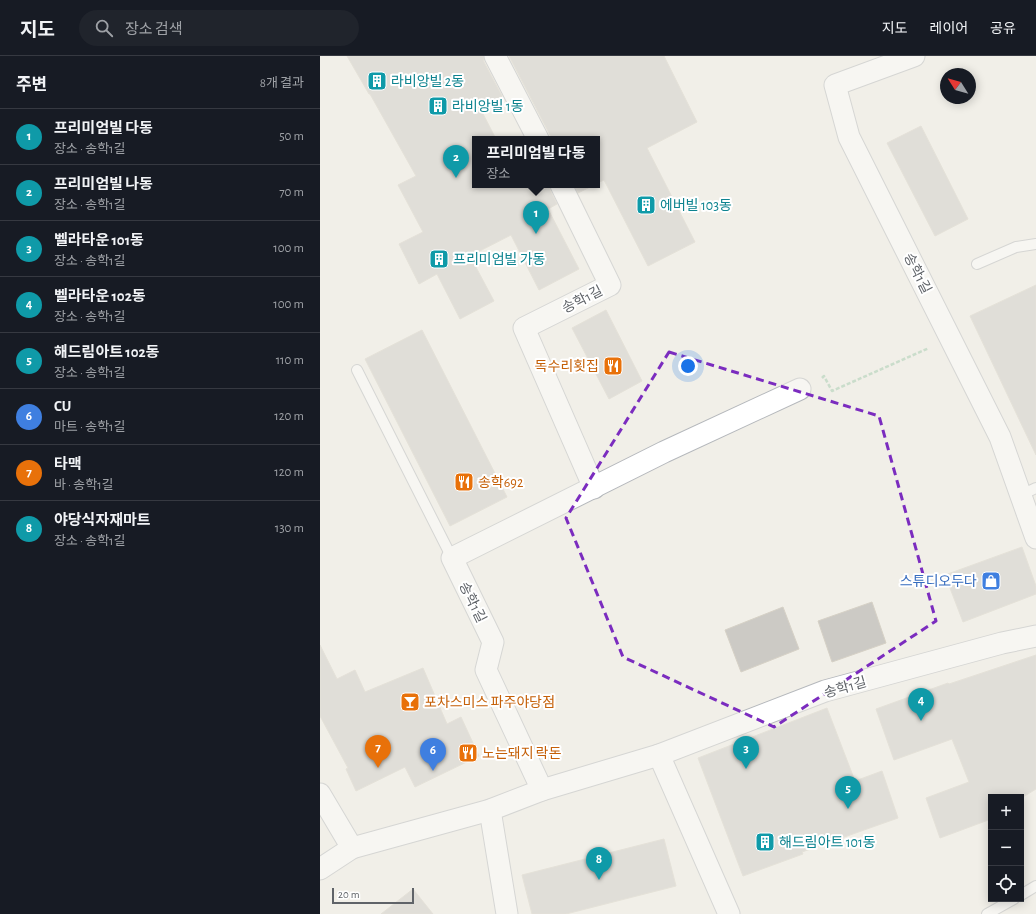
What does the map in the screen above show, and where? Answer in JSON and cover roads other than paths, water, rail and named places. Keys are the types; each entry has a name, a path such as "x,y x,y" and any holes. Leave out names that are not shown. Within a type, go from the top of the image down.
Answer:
{"street":[{"path":"495,56 536,136"},
{"name":"송학1길","path":"914,56 835,85 849,137 1028,491 1036,538"},
{"name":"송학1길","path":"562,188 610,285 524,328 594,488"},
{"path":"452,558 664,452 800,389"},
{"name":"송학1길","path":"452,558 493,642 486,670 542,790"},
{"name":"송학1길","path":"320,869 352,848 490,810 542,790 659,755 825,692 994,645 1036,636"},
{"path":"659,755 729,914"},
{"path":"320,794 352,848"},
{"path":"490,810 507,914"}],"lane":[{"path":"977,264 1016,247 1036,244"},
{"path":"357,370 452,558"},
{"path":"1024,893 1036,886"},
{"path":"987,914 1009,902"}],"place":[{"name":"라비앙빌 2동","path":"377,81"},
{"name":"라비앙빌 1동","path":"438,106"},
{"name":"프리미엄빌 나동","path":"456,178"},
{"name":"에버빌 103동","path":"646,205"},
{"name":"프리미엄빌 다동","path":"536,234"},
{"name":"프리미엄빌 가동","path":"439,259"},
{"name":"독수리횟집","path":"613,366"},
{"name":"송학692","path":"464,482"},
{"name":"스튜디오두다","path":"991,581"},
{"name":"포차스미스 파주야당점","path":"410,702"},
{"name":"벨라타운 102동","path":"921,721"},
{"name":"노는돼지 락돈","path":"468,753"},
{"name":"타맥","path":"378,768"},
{"name":"벨라타운 101동","path":"746,769"},
{"name":"CU","path":"433,771"},
{"name":"해드림아트 102동","path":"848,809"},
{"name":"해드림아트 101동","path":"765,842"},
{"name":"야당식자재마트","path":"599,880"}]}
